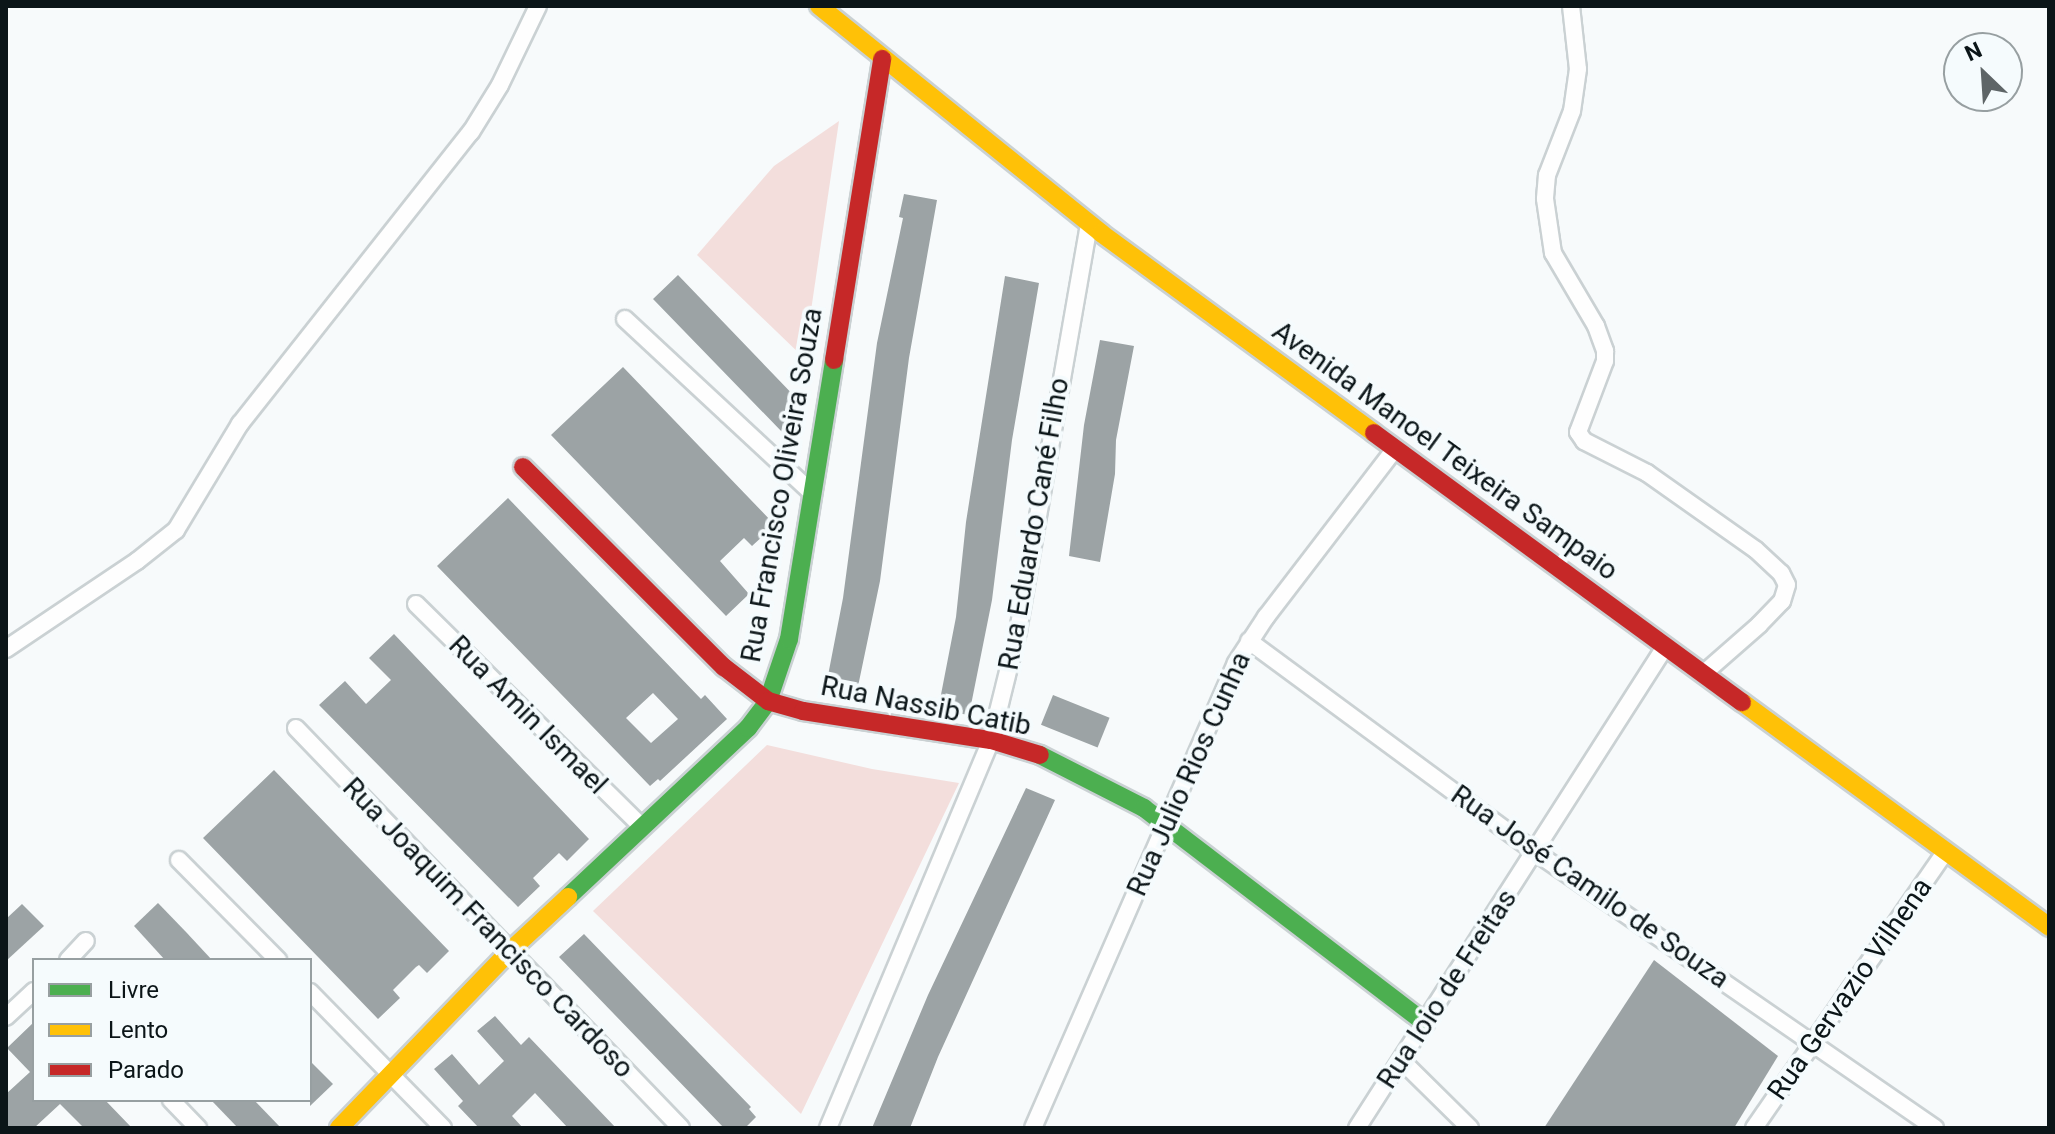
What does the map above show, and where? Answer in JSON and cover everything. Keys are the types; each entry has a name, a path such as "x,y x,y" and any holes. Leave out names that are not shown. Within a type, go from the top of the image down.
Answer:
{"street":[{"path":"6,649 137,561 176,530 240,424 471,132 500,85 538,6"},
{"name":"Avenida Manoel Teixeira Sampaio","path":"819,6 1089,223 2049,927"},
{"path":"1571,6 1578,69 1572,111 1547,175 1545,199 1553,253 1596,326 1605,351 1605,361 1578,432 1584,441 1647,473 1756,550 1781,573 1787,585 1786,593 1766,617 1703,674"},
{"name":"Rua Francisco Oliveira Souza","path":"339,1128 511,950 640,825 748,728 768,701 789,639 882,59"},
{"name":"Rua Eduardo Cané Filho","path":"828,1128 991,740 1018,631 1089,223"},
{"path":"625,319 812,493"},
{"name":"Rua Julio Rios Cunha","path":"1033,1128 1220,697 1249,641 1395,449"},
{"name":"Rua Nassib Catib","path":"523,467 714,657 768,701 803,711 991,740 1045,757 1088,778 1144,808 1425,1023"},
{"name":"Rua Amin Ismael","path":"416,604 640,825"},
{"name":"Rua José Camilo de Souza","path":"1249,641 1535,852 1935,1128"},
{"name":"Rua Ioio de Freitas","path":"1357,1128 1665,647"},
{"name":"Rua Joaquim Francisco Cardoso","path":"296,728 681,1128"},
{"name":"Rua Gervazio Vilhena","path":"1754,1128 1946,851"},
{"path":"179,860 276,958"},
{"path":"70,958 86,941"},
{"path":"6,1017 32,993"},
{"path":"312,994 443,1128"},
{"path":"1401,1060 1470,1128"},
{"path":"173,1102 198,1128"}],"shaded area":[{"path":"839,121 804,358 697,255 774,166"},
{"path":"767,745 872,769 959,783 801,1114 593,911"}],"building":[{"path":"904,194 937,200 909,358 880,581 856,696 825,691 843,598 877,343 903,218 899,217"},
{"path":"678,275 800,402 798,404 805,412 783,433 653,299"},
{"path":"1005,276 1039,283 1012,440 992,600 969,715 938,710 956,617 966,522"},
{"path":"1100,340 1134,346 1116,440 1115,474 1100,562 1069,556 1084,425"},
{"path":"623,367 775,525 752,546 744,538 720,561 749,594 726,616 551,435"},
{"path":"508,498 701,699 705,695 727,719 660,781 658,779 650,786 437,566","holes":["653,693 678,719 651,743 626,718"]},
{"path":"394,634 589,839 567,861 559,853 533,878 540,886 518,907 319,705 345,681 366,704 391,680 369,658"},
{"path":"1053,695 1110,718 1098,748 1041,725"},
{"path":"274,770 449,951 427,973 419,965 416,967 393,990 400,998 378,1019 203,838"},
{"path":"1026,788 1055,800 938,1057 910,1128 872,1128 928,995"},
{"path":"158,903 210,958 163,958 134,926"},
{"path":"22,904 44,926 6,961 6,919"},
{"path":"584,934 751,1107 749,1109 756,1117 745,1128 724,1128 559,957"},
{"path":"1654,960 1778,1056 1734,1128 1544,1128"},
{"path":"495,1016 521,1045 529,1037 616,1128 568,1128 535,1093 512,1116 523,1128 479,1128 458,1106 463,1101 434,1069 452,1054 479,1085 504,1061 477,1031"},
{"path":"32,1024 32,1102 107,1102 132,1128 84,1128 60,1104 34,1128 6,1128 6,1094 30,1072 7,1048"},
{"path":"312,1063 333,1084 310,1106 312,1102"},
{"path":"213,1102 256,1102 281,1128 238,1128"}],"traffic: fast":[{"path":"568,897 748,728 768,701 789,639 834,360"},
{"path":"1040,755 1144,808 1425,1023"}],"traffic: slow":[{"path":"819,6 1101,233 1374,433"},
{"path":"1742,702 2049,927"},
{"path":"339,1128 511,950 568,897"}],"traffic: jam":[{"path":"834,360 882,59"},
{"path":"1374,433 1742,702"},
{"path":"523,467 724,667 768,701 803,711 991,740 1040,755"}]}
